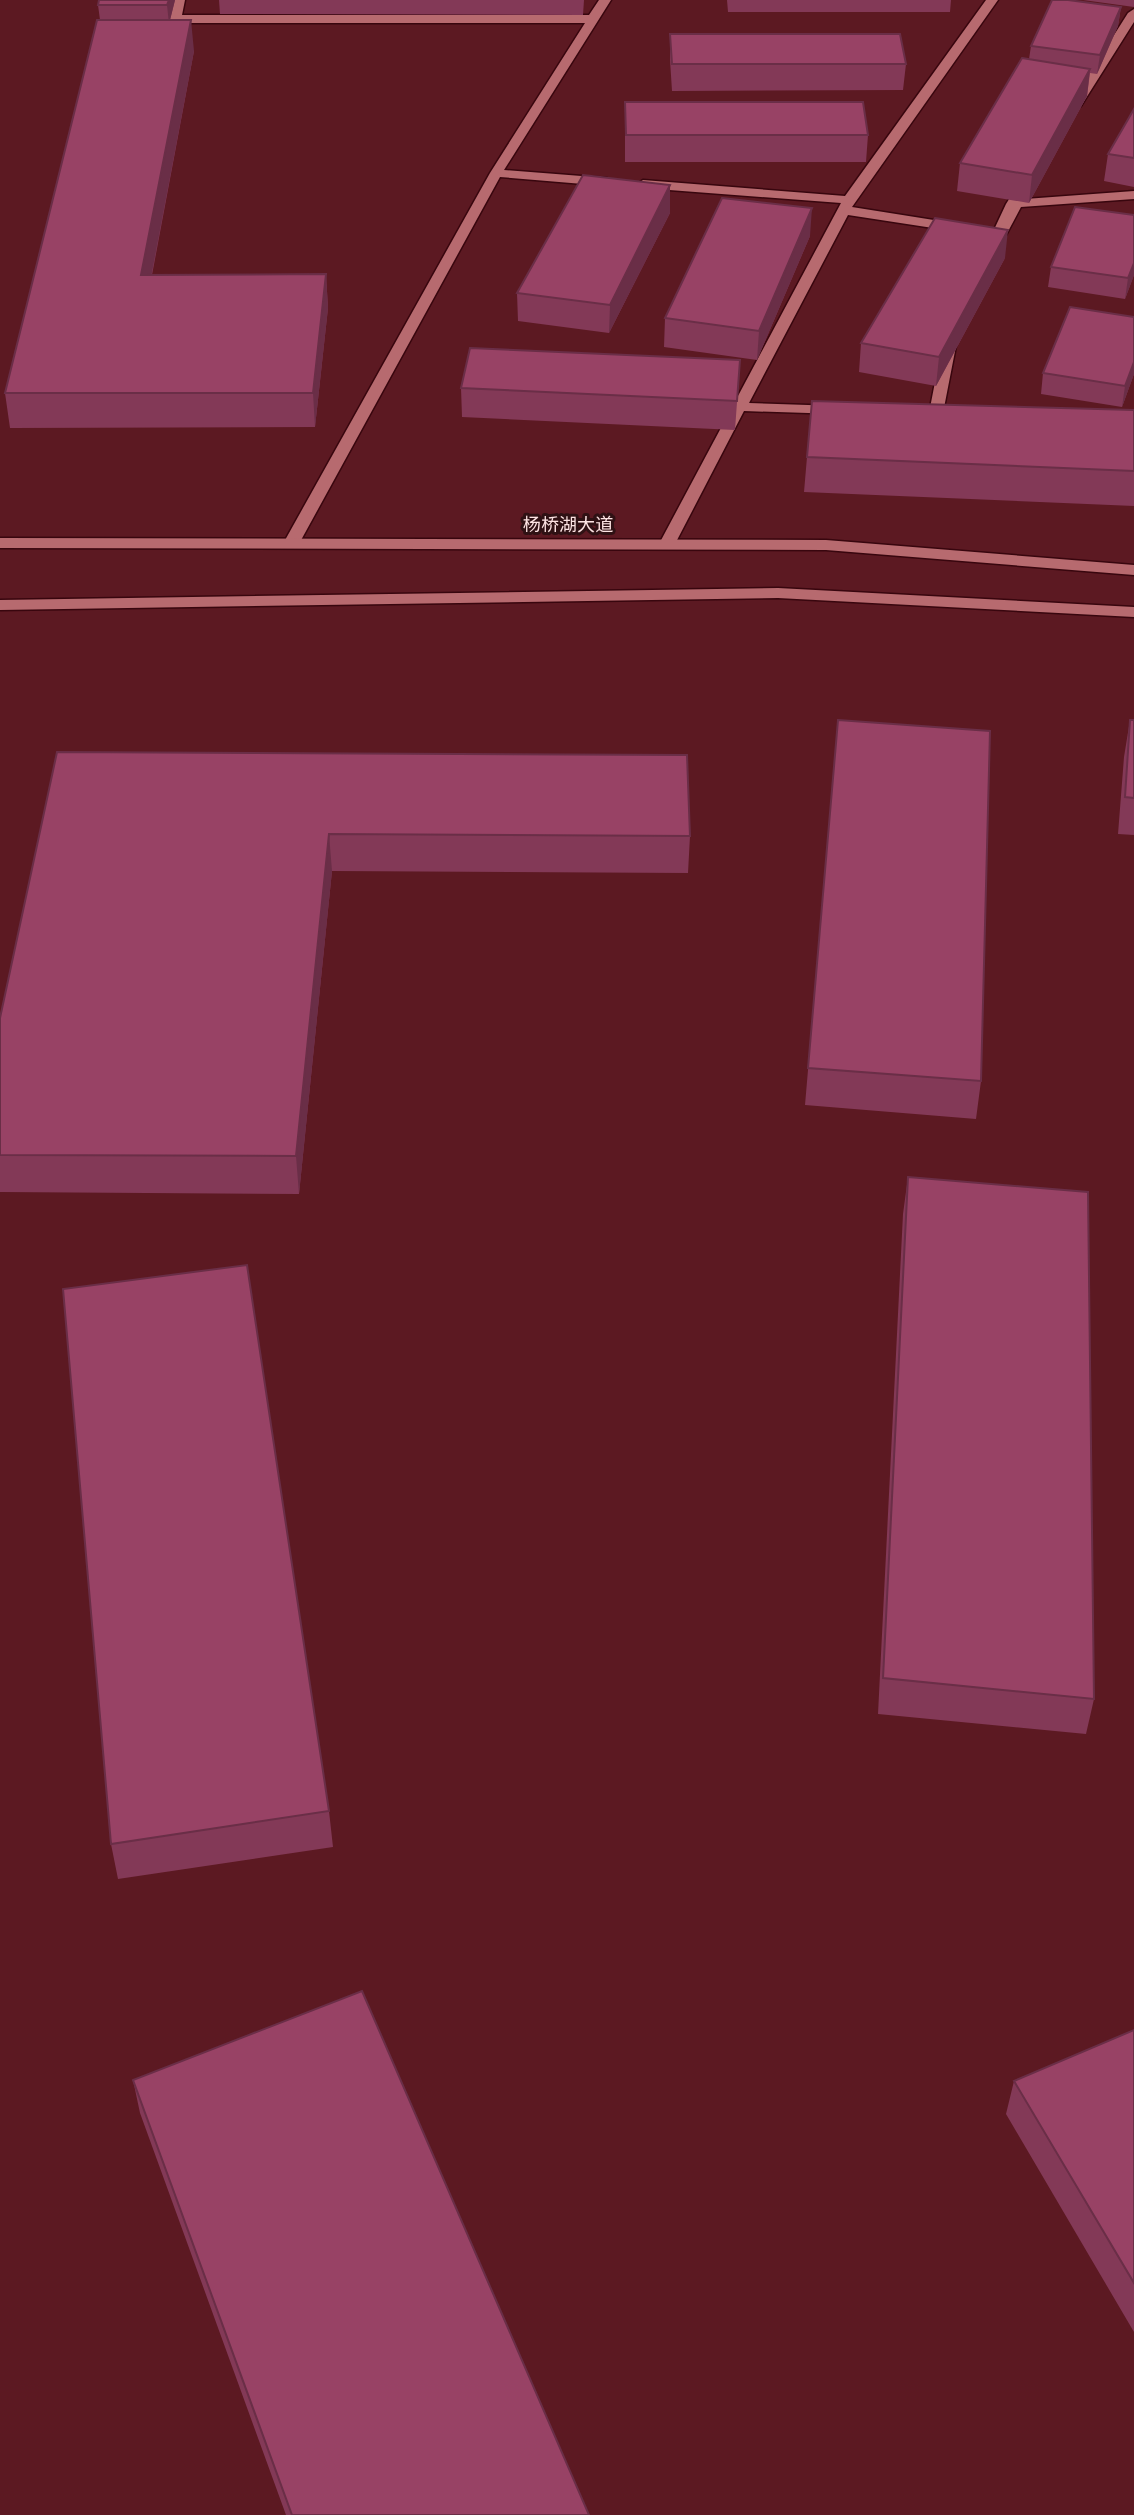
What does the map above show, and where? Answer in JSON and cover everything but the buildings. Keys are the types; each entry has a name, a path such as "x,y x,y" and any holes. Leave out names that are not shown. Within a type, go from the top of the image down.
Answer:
{"street":[{"path":"179,0 175,19 593,19"},
{"path":"292,542 496,173 605,0"},
{"path":"667,544 846,205 992,0"},
{"path":"1069,115 1134,13"},
{"path":"985,263 1013,204 1037,166"},
{"path":"496,173 619,182"},
{"path":"634,184 846,205 967,230"},
{"path":"1013,204 1134,195"},
{"path":"983,232 998,235"},
{"path":"936,413 951,334"},
{"path":"739,407 860,411"},
{"name":"杨桥湖大道","path":"0,543 826,545 1134,570"},
{"path":"0,605 778,593 1134,612"}]}
